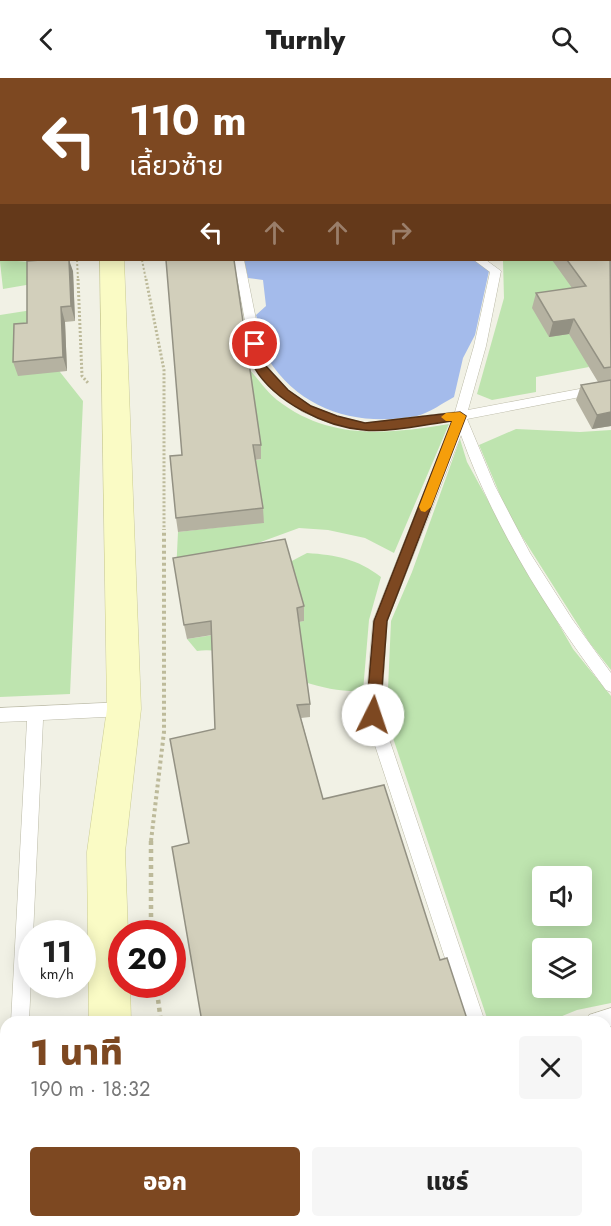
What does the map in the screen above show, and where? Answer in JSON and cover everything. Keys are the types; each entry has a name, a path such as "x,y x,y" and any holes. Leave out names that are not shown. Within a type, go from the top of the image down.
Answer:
{"street":[{"path":"110,1016 106,852 124,709 112,261"}],"lane":[{"path":"239,261 259,365 284,393 316,412 365,427 460,416 611,387"},
{"path":"474,1016 373,715 380,621 460,416 480,346 496,271 481,261"},
{"path":"460,416 476,463 519,544 580,645 611,686"},
{"path":"0,715 124,709"},
{"path":"20,1016 35,714"}],"path":[{"path":"142,261 164,370 164,732 150,848 151,920"},
{"path":"158,998 160,1016"}],"green space":[{"path":"503,261 611,261 608,277 591,316 584,342 589,367 536,377 536,392 492,400 477,394 504,298"},
{"path":"0,262 32,262 32,284 3,289"},
{"path":"32,310 60,372 83,401 70,694 0,697 0,315"},
{"path":"249,369 277,400 297,413 339,428 382,432 449,424 394,553 365,538 328,530 299,528 176,573 178,532 264,522 245,463 261,459"},
{"path":"516,429 580,432 611,430 611,670 589,642 509,516 479,445"},
{"path":"460,439 467,462 573,649 611,696 611,1003 577,1010 562,1016 486,1016 392,735 387,712 391,621 412,572"},
{"path":"307,553 346,559 364,566 381,577 369,620 363,691 321,687 227,653 197,651 187,639 304,621 288,563"}],"water":[{"path":"244,261 475,261 489,271 475,335 463,358 454,397 422,415 395,419 353,417 333,411 314,403 281,377 268,359 262,344 256,315 266,306 263,280 248,278"}],"building":[{"path":"27,261 69,261 71,306 61,307 63,357 13,362 14,324 27,323"},
{"path":"166,261 234,261 261,445 253,445 263,508 176,518 170,456 182,455"},
{"path":"568,261 610,261 611,367 604,368 574,319 553,322 536,293 586,286"},
{"path":"611,380 611,412 597,415 581,385"},
{"path":"285,539 304,606 297,608 310,704 297,705 323,799 384,785 440,960 447,958 466,1016 201,1016 172,847 189,843 170,739 215,729 211,621 184,625 173,558"}],"slow traffic":[{"path":"425,507 460,416 446,417"}],"route":[{"path":"255,344 259,365 284,393 308,409 334,420 365,427 460,416 380,621 373,715"}]}
